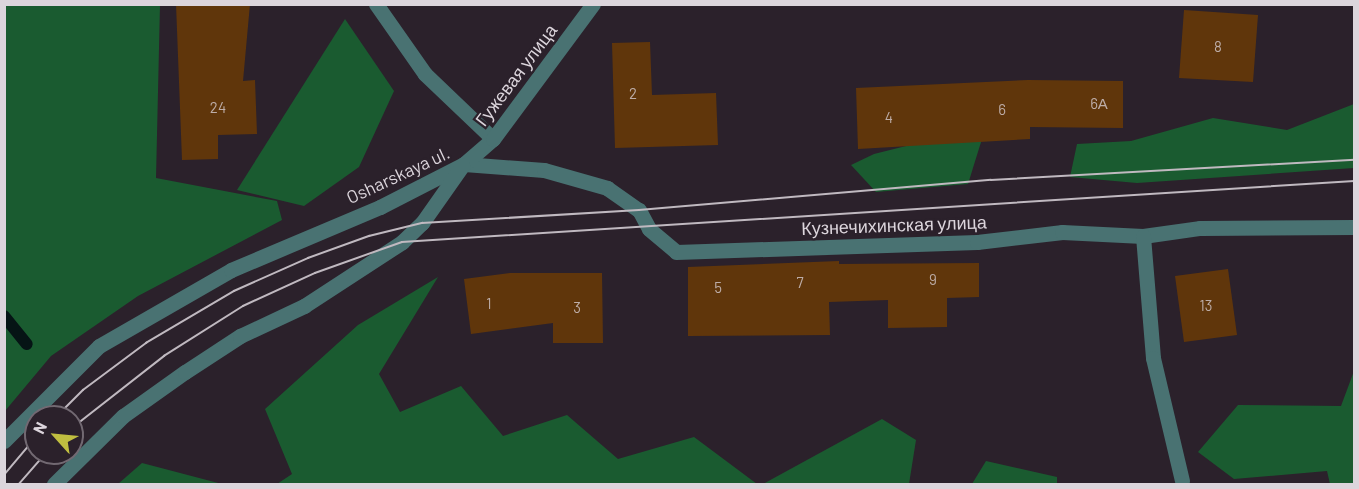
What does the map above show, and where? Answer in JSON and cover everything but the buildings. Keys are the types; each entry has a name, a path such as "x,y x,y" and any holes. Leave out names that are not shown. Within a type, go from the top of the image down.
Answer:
{"street":[{"path":"376,4 425,74 493,139"},
{"name":"Гужевая улица","path":"464,164 493,139 594,4"},
{"name":"Кузнечихинская улица","path":"464,164 544,170 607,188 639,210 649,229 676,252 977,242 1062,232 1143,236 1200,228 1354,227"},
{"name":"Osharskaya ul.","path":"4,441 99,346 231,270 380,207 464,164"},
{"name":"Osharskaya ul.","path":"54,484 123,416 185,372 240,336 304,306 402,242 422,223 464,164"},
{"path":"1143,236 1153,357 1182,481"}],"green space":[{"path":"5,4 160,5 156,178 277,201 282,220 138,296 51,356 5,411"},
{"path":"345,19 394,91 359,167 304,206 237,190"},
{"path":"1354,104 1354,168 1137,183 1070,177 1077,144 1131,141 1213,118 1287,130"},
{"path":"986,126 968,184 876,192 851,165 874,154"},
{"path":"438,277 379,374 400,412 461,386 503,436 567,415 618,459 694,437 757,484 277,484 292,474 265,409 358,325"},
{"path":"1354,371 1354,484 1330,484 1327,471 1234,479 1198,452 1238,405 1341,406"},
{"path":"882,419 916,440 909,484 763,484"},
{"path":"986,461 1057,477 1057,484 972,484"},
{"path":"142,463 222,484 118,484"}],"waterway":[{"path":"4,316 27,344"}],"tram line":[{"path":"68,405 83,390 146,343 234,291 308,258 369,236 422,223 639,210 991,180 1354,160"},
{"path":"84,419 164,356 243,306 315,273 402,242 1354,181"},
{"path":"4,475 24,451"},
{"path":"19,484 36,465"}]}
